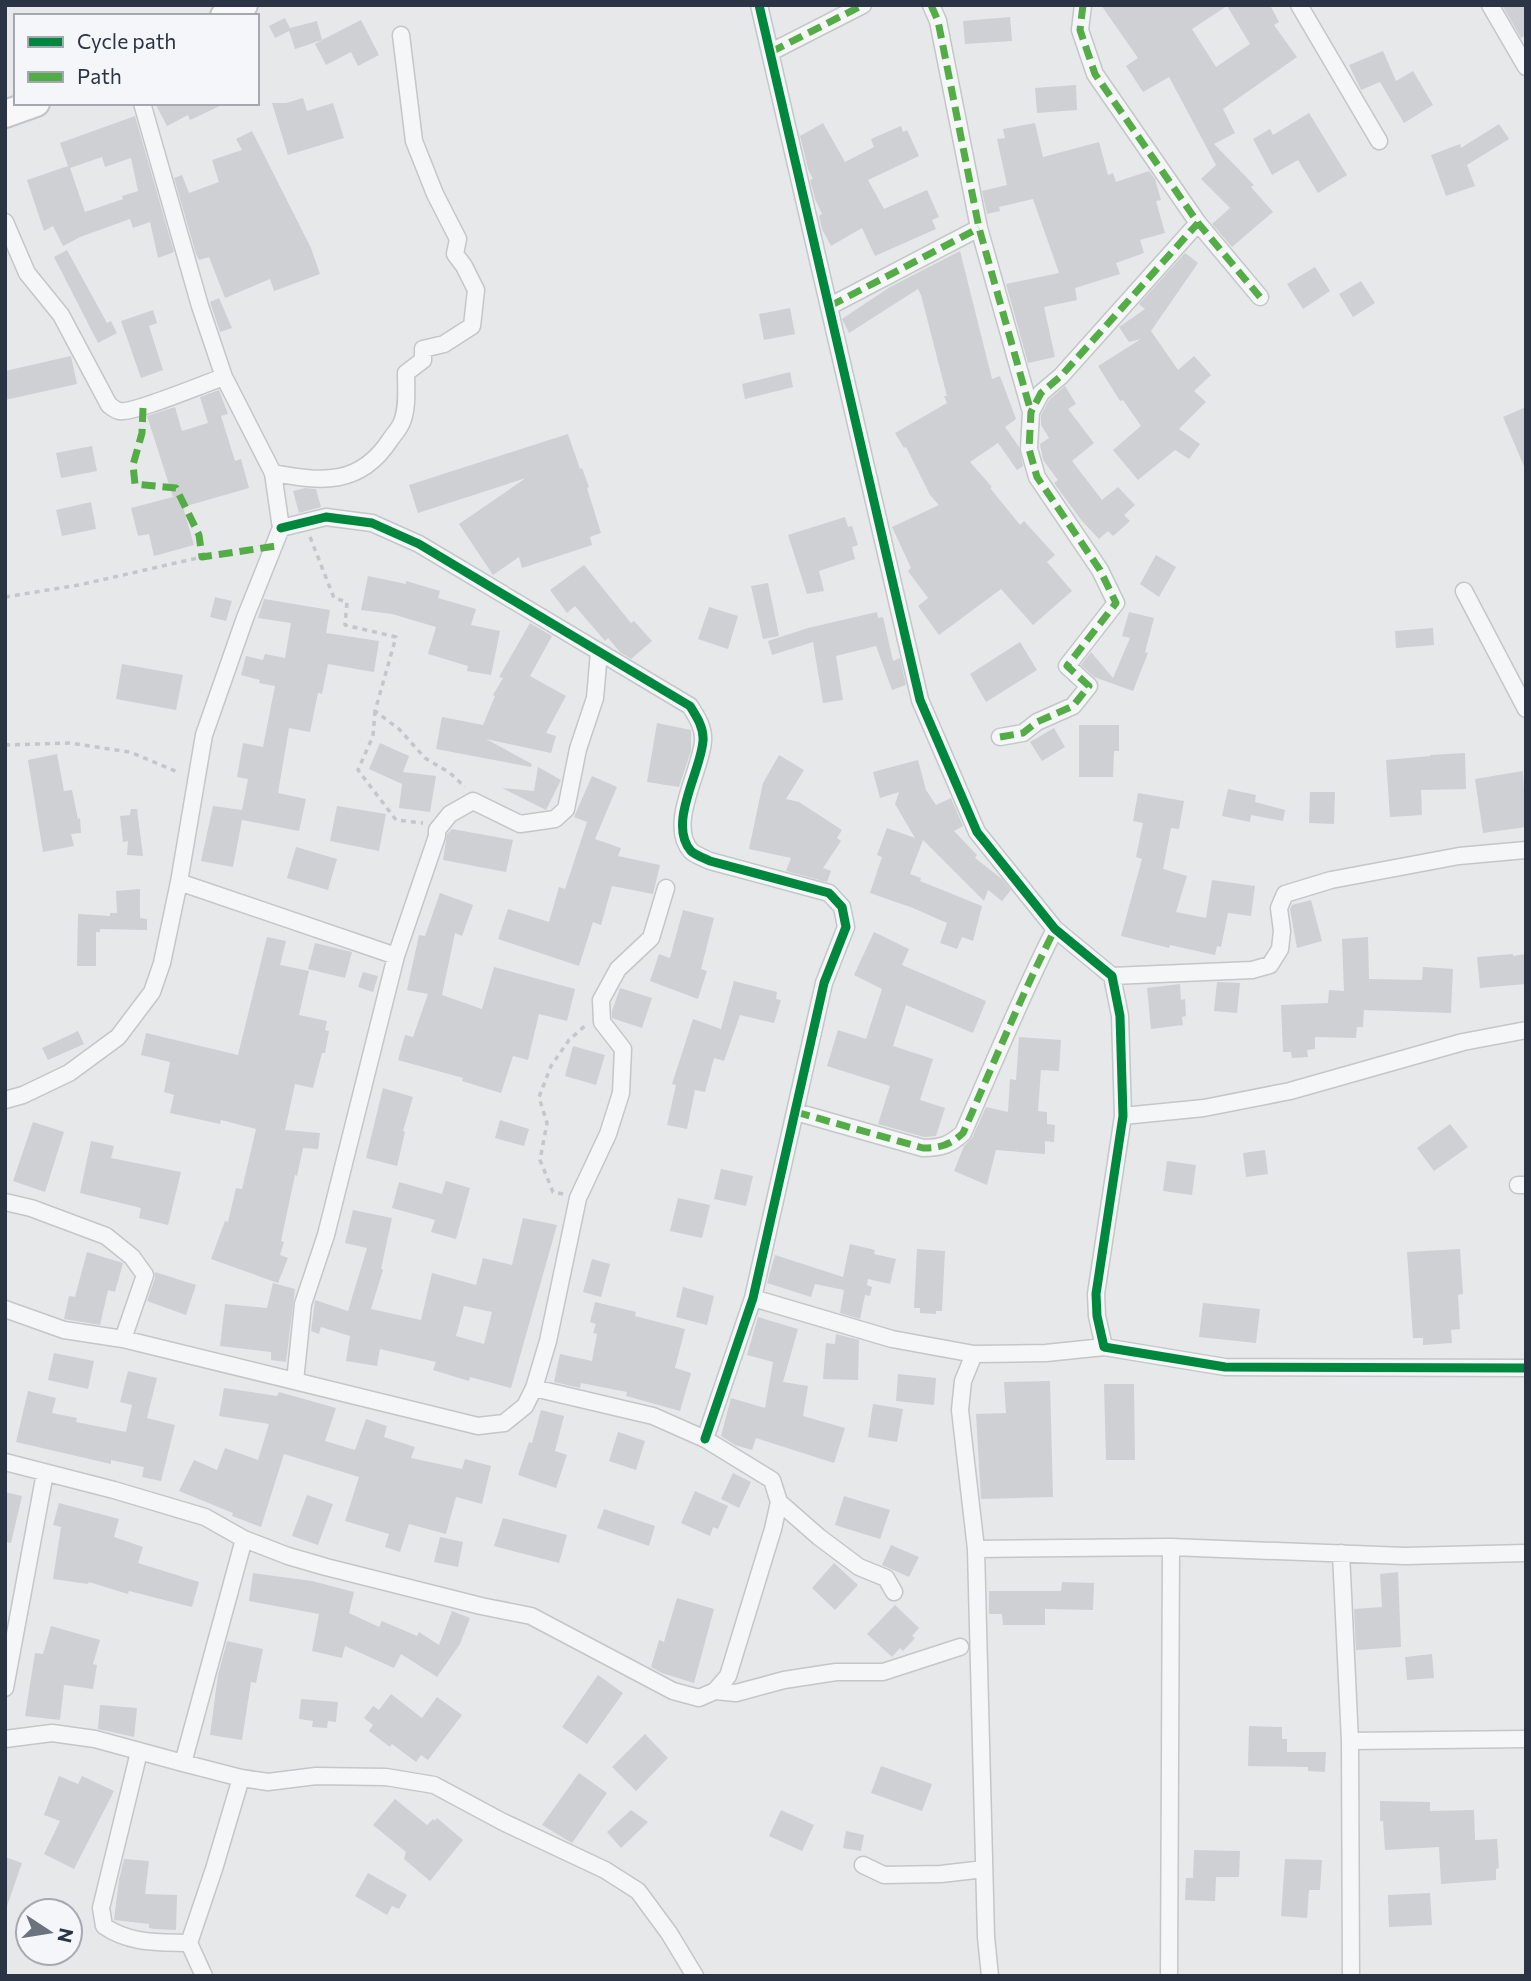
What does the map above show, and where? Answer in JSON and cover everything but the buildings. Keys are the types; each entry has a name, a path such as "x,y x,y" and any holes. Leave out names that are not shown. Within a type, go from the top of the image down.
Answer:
{"main road":[{"path":"228,14 244,5"},
{"path":"5,114 30,105"}],"street":[{"path":"759,5 920,701 977,832 1055,929 1112,976 1121,1016 1123,1116 1096,1294 1104,1347"},
{"path":"771,52 863,5"},
{"path":"932,5 938,21 979,228 1031,412 1029,449 1037,477 1100,570 1116,603 1067,666 1089,686 1073,706 1037,722 1023,733 1000,737"},
{"path":"1083,5 1080,30 1095,74 1198,223 1260,297"},
{"path":"1298,5 1379,141"},
{"path":"1489,5 1526,68"},
{"path":"273,473 304,479 335,479 363,470 384,449 402,421 406,373 423,360 424,349 444,344 472,326 476,290 455,254 458,239 435,194 414,141 401,35"},
{"path":"5,1100 23,1095 69,1073 118,1037 152,992 162,962 179,882 204,735 222,680 281,528 273,473 224,377 200,306 143,105"},
{"path":"5,222 27,273 61,315 109,405 119,411 143,408 158,400 224,377"},
{"path":"1031,412 1041,393 1061,376 1198,223"},
{"path":"830,306 979,228"},
{"path":"281,528 326,517 372,523 419,544 690,706 700,722 703,740 683,818 683,837 692,852 710,861 829,893 842,907 846,927 824,983 753,1298 705,1439"},
{"path":"1464,591 1522,690 1526,709"},
{"path":"295,1381 303,1304 326,1235 396,956 437,836 436,830 450,814 473,801 520,824 555,819 566,809 578,749 595,698 599,652"},
{"path":"1112,976 1252,970 1270,965 1280,949 1282,931 1279,908 1285,894 1331,880 1458,856 1526,850"},
{"path":"179,882 396,956"},
{"path":"5,1309 64,1330 123,1339 478,1426 504,1423 525,1406 534,1388 548,1341 578,1198 608,1134 621,1093 623,1049 603,1022 601,1000 618,969 651,938 666,888"},
{"path":"796,1112 923,1148 942,1148 954,1141 963,1133 1022,995 1055,929"},
{"path":"1123,1116 1204,1108 1290,1091 1463,1042 1526,1030"},
{"path":"5,1202 32,1208 106,1236 132,1256 145,1275 123,1339"},
{"path":"753,1298 892,1339 974,1354 1046,1353 1104,1347 1225,1367 1526,1368"},
{"path":"974,1354 963,1381 960,1410 976,1549 984,1869 990,1976"},
{"path":"534,1388 653,1416 705,1439 772,1480 779,1502 773,1529 728,1676 715,1692"},
{"path":"5,1462 205,1517 244,1539 288,1556 481,1606 531,1616 673,1691 699,1698 715,1692 736,1693 784,1680 836,1672 883,1672 960,1647"},
{"path":"5,1688 45,1473"},
{"path":"779,1502 818,1537 859,1567 886,1578 894,1592"},
{"path":"183,1763 244,1539"},
{"path":"976,1549 1171,1547 1405,1556 1526,1553"},
{"path":"1169,1976 1171,1547"},
{"path":"1340,1553 1350,1741 1351,1976"},
{"path":"5,1740 52,1733 95,1740 241,1778 268,1782 316,1776 386,1777 434,1784 503,1822 595,1864 638,1891 669,1933 695,1976"},
{"path":"1350,1741 1526,1739"},
{"path":"139,1752 101,1908 104,1926 118,1936 142,1941 188,1943"},
{"path":"204,1976 188,1943 214,1869 241,1778"},
{"path":"863,1865 884,1875 941,1874 984,1869"}],"path":[{"path":"304,522 334,598 346,602 345,625 396,637 375,711 373,736 358,770 396,820 421,822 436,830"},
{"path":"5,597 79,585 202,557"},
{"path":"375,711 399,729 425,758 468,790 473,801"},
{"path":"5,745 70,743 130,752 195,780"},
{"path":"578,1198 553,1192 540,1160 547,1123 539,1097 551,1066 569,1040 602,1012"}],"marked path":[{"path":"771,52 863,5"},
{"path":"931,5 938,21 979,228 1031,412"},
{"path":"1083,5 1080,30 1095,74 1198,223 1260,297"},
{"path":"1000,737 1023,733 1037,722 1073,706 1089,686 1067,666 1116,603 1100,570 1037,477 1029,449 1031,412 1041,393 1061,376 1198,223"},
{"path":"830,306 979,228"},
{"path":"143,408 142,433 133,465 135,484 176,488 199,535 202,557 276,546"},
{"path":"796,1112 923,1148 940,1146 954,1140 963,1133 1055,929"}],"cycle path":[{"path":"759,5 920,700 977,832 1055,929 1112,976 1120,1016 1123,1116 1096,1294 1097,1316 1104,1347 1225,1367 1526,1368"},
{"path":"281,528 326,517 372,523 419,544 690,706 700,723 703,736 682,827 691,851 710,861 829,893 842,907 846,927 824,983 753,1298 705,1439"}]}
